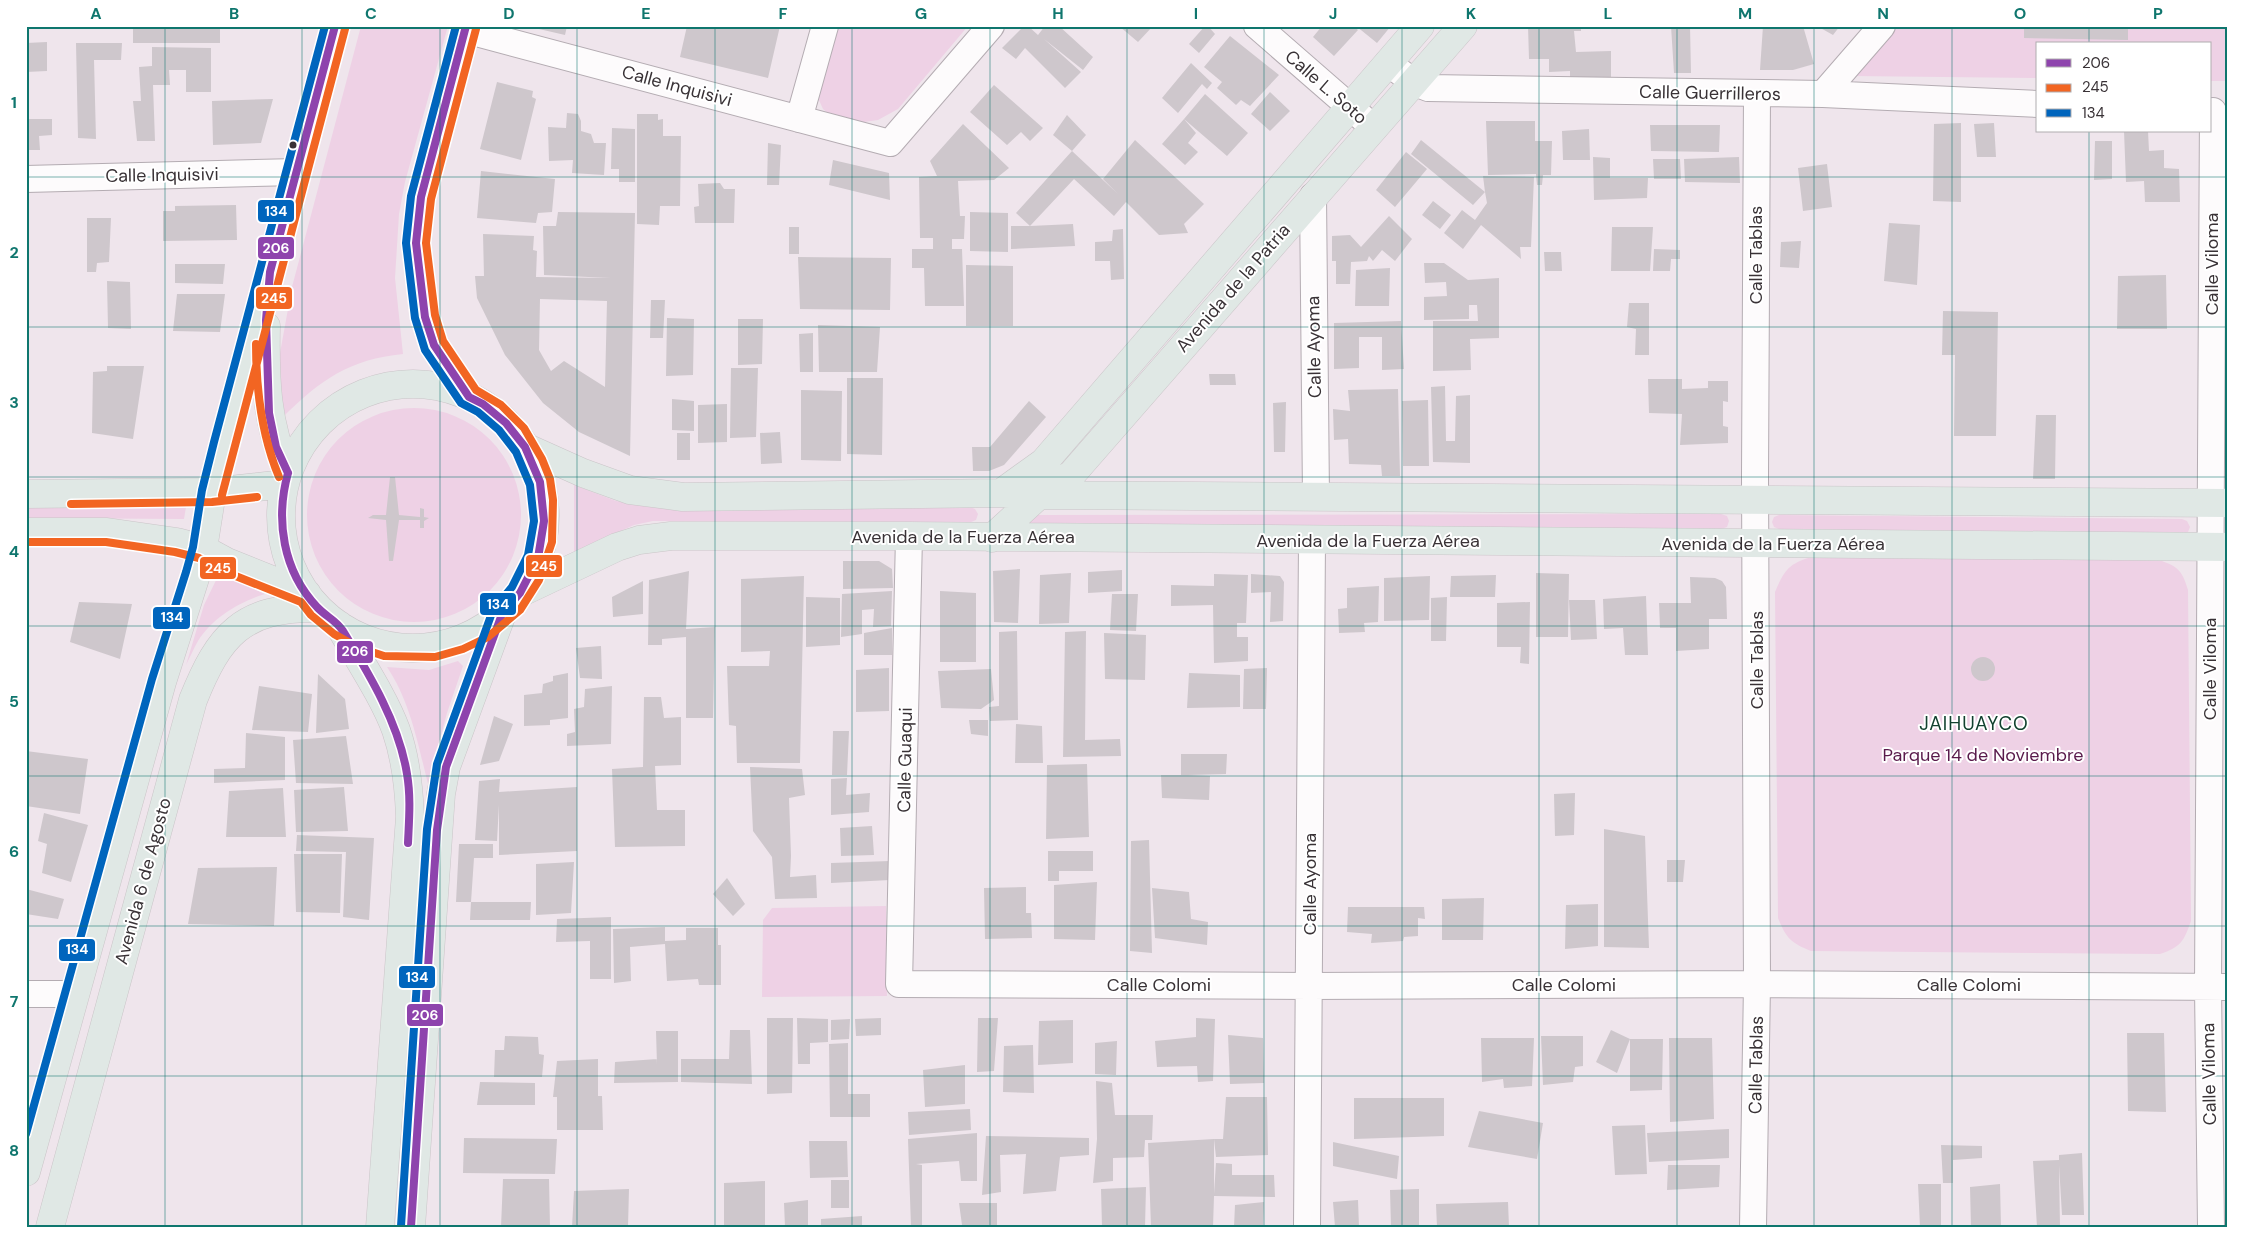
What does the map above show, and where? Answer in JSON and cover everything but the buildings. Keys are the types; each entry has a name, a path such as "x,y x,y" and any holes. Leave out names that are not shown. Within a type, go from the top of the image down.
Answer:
{"main road":[{"name":"Avenida 6 de Agosto","path":"26,1172 159,691 203,548 212,492 336,26"},
{"name":"Avenida de la Patria","path":"1001,494 1044,462 1420,26"},
{"name":"Avenida de la Patria","path":"992,538 1039,495 1072,474 1373,127 1415,83 1464,26"},
{"path":"465,28 421,197 416,243 425,317 434,344 469,397"},
{"name":"Avenida 6 de Agosto","path":"270,272 266,363 269,413 276,447 286,479"},
{"path":"429,385 469,397 495,413 511,428 525,447 540,482 544,521 538,558 520,593 502,614 474,633 459,640 435,647 385,646 360,638 339,625 312,601 297,579 284,545 282,527 286,479 302,444 330,413 348,401 367,392 387,386 429,385"},
{"path":"525,447 583,473 630,490 683,497 1001,494 2219,502"},
{"path":"1095,447 1095,467 1099,478 1110,488 1128,496"},
{"path":"26,494 212,492 286,479"},
{"path":"26,532 107,532 177,542 203,548 227,562 312,601"},
{"name":"Avenida de la Fuerza Aérea","path":"520,593 581,562 617,547 639,540 671,536 909,536 1312,541 2219,547"},
{"name":"Avenida 6 de Agosto","path":"50,1227 193,700 207,666 221,644 236,628 280,611 299,608 312,601"},
{"path":"410,1227 441,794 446,767 502,614"},
{"path":"339,625 395,729 404,758 409,790 410,817 380,1227"}],"street":[{"path":"799,119 824,26"},
{"name":"Calle Inquisivi","path":"465,28 890,143 991,26"},
{"name":"Calle L. Soto","path":"1256,26 1373,127"},
{"path":"1823,94 1882,26"},
{"name":"Calle Guerrilleros","path":"1388,63 1415,83 1428,88 1823,94 2036,104"},
{"name":"Calle Tablas","path":"1753,1227 1757,984 1755,499 1757,94"},
{"name":"Calle Viloma","path":"2211,1227 2218,987 2219,502 2217,111"},
{"name":"Calle Inquisivi","path":"26,179 297,172"},
{"name":"Calle Ayoma","path":"1313,196 1316,497"},
{"name":"Calle Guaqui","path":"900,984 909,536"},
{"name":"Calle Ayoma","path":"1307,1227 1312,541"},
{"name":"Calle Colomi","path":"900,984 1309,986 1757,984 2218,987"},
{"path":"26,994 74,994"}],"green space":[{"path":"361,26 448,26 405,182 399,214 395,278 403,354 351,366 323,382 283,417 276,397 280,353 292,287"},
{"path":"835,26 968,26 898,109 878,120 857,123 830,115 823,109 818,98 817,88"},
{"path":"1895,26 2228,26 2228,81 2212,81 2212,42 2036,42 2036,78 1852,76"},
{"path":"404,408 424,408 455,416 473,426 490,439 503,456 513,474 519,494 521,515 519,536 513,556 503,574 490,591 473,604 455,614 424,622 404,622 373,614 346,598 331,583 315,556 307,525 307,505 315,474 331,447 346,432 373,416"},
{"path":"574,485 616,501 652,507 970,507 975,509 978,514 976,520 971,522 653,521 634,525 574,552"},
{"path":"26,506 186,507 184,519 26,518"},
{"path":"1721,514 1727,516 1729,521 1727,527 1721,529 1030,529 1026,520 1032,515"},
{"path":"1779,515 2182,519 2187,521 2190,527 2188,532 2182,535 1779,529 1774,527 1772,522 1774,517"},
{"name":"Parque 14 de Noviembre","path":"1815,556 2156,559 2178,569 2188,590 2191,921 2184,938 2177,946 2160,954 1811,951 1790,939 1778,918 1775,592 1789,568 1799,561"},
{"path":"220,572 265,594 237,606 211,625 198,641 186,665 204,605"},
{"path":"458,661 463,666 447,713 428,784 417,738 407,708 402,694 387,667 429,670"},
{"path":"886,906 887,996 762,997 763,920 772,908"}],"transit line":[{"name":"134","path":"26,1134 152,679 193,547 202,490 214,442 325,26"},
{"name":"206","path":"288,473 276,447 269,413 266,320 270,272 335,26"},
{"name":"134","path":"401,1226 427,829 437,764 493,610 512,587 528,555 534,521 530,485 516,452 499,430 478,412 461,403 425,350 415,318 406,243 411,196 456,26"},
{"name":"206","path":"411,1227 437,830 446,767 502,614 520,593 538,558 544,521 540,482 525,447 506,423 483,404 469,397 434,345 425,317 416,243 421,197 466,26"},
{"name":"245","path":"222,495 345,29"},
{"name":"245","path":"26,542 106,542 175,552 199,558 223,571 301,602 311,615 334,634 357,647 384,656 435,657 463,649 488,637 520,610 539,580 552,542 553,500 550,479 542,459 524,428 501,405 476,390 443,341 435,315 426,243 431,199 476,29"},
{"name":"245","path":"256,344 261,412 268,445 279,477"},
{"name":"206","path":"288,473 284,491 282,527 289,561 305,593 343,631 373,682 390,718 403,755 407,774 409,800 408,843"},
{"name":"245","path":"71,504 212,502 257,497"}],"district":[{"name":"JAIHUAYCO","path":"1974,723"}]}
